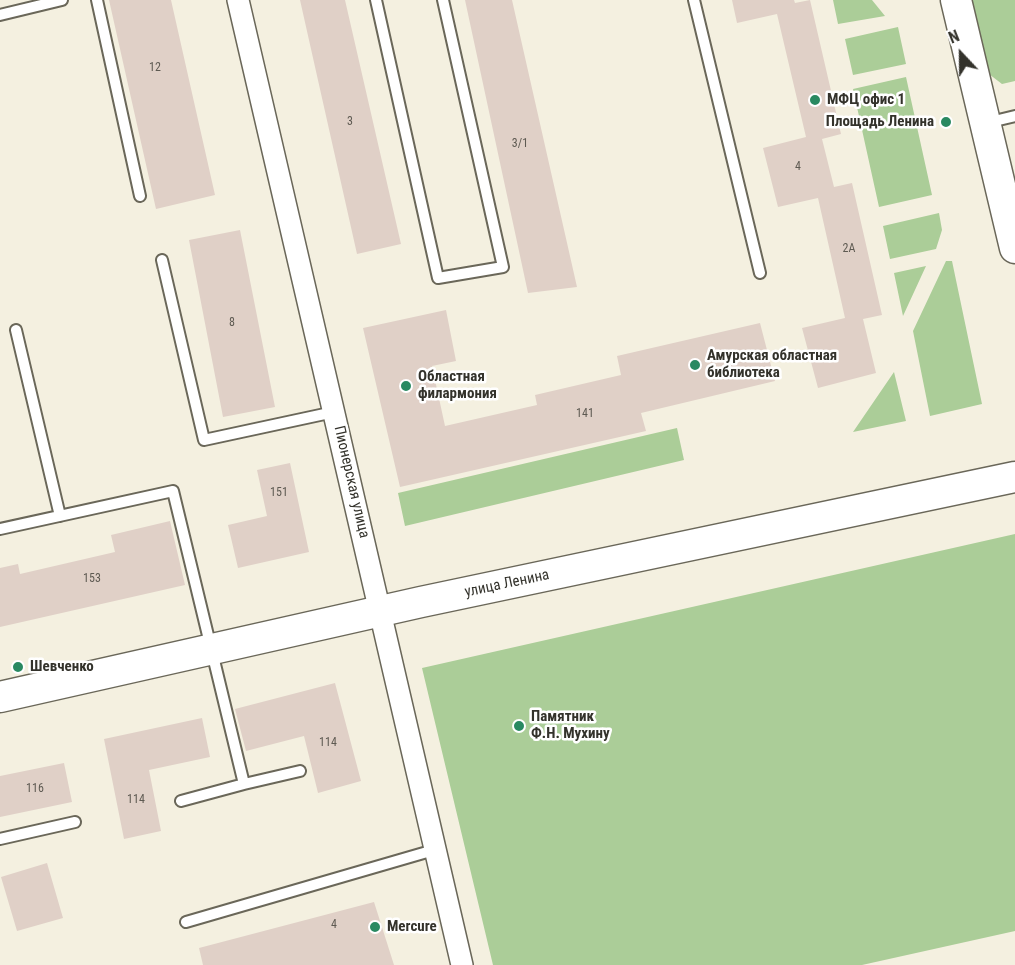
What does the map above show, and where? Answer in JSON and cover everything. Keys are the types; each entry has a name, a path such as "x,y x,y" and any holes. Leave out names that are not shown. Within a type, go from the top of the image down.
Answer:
{"main road":[{"path":"956,0 1015,248"},
{"name":"улица Ленина","path":"0,697 380,611 1015,477"}],"street":[{"name":"Пионерская улица","path":"237,0 462,965"}],"lane":[{"path":"0,15 62,0"},
{"path":"97,0 140,196"},
{"path":"376,0 438,278 503,267 444,0"},
{"path":"694,0 760,273"},
{"path":"985,124 1015,116"},
{"path":"162,260 204,440 334,412"},
{"path":"16,330 60,516"},
{"path":"0,529 173,491 244,784"},
{"path":"181,801 300,771"},
{"path":"0,839 75,822"},
{"path":"186,922 434,850"}],"green space":[{"path":"833,0 872,0 885,16 838,24"},
{"path":"970,0 1015,0 1015,81 1002,84 985,71"},
{"path":"898,27 906,64 853,75 845,39"},
{"path":"906,77 932,195 879,207 853,89"},
{"path":"939,213 942,230 936,249 890,259 883,226"},
{"path":"946,261 952,261 982,404 930,416 913,331"},
{"path":"926,266 903,316 894,273"},
{"path":"894,372 906,421 853,432"},
{"path":"677,428 684,460 405,526 398,493"},
{"path":"1015,534 1015,931 862,965 493,965 422,668"}],"building":[{"path":"109,0 171,0 215,195 156,209"},
{"path":"300,0 345,0 401,244 357,254"},
{"path":"465,0 512,0 577,287 528,293"},
{"path":"732,0 794,0 795,3 810,0 841,134 822,139 834,187 852,183 882,315 863,319 876,373 818,388 802,328 845,318 818,198 778,207 763,148 806,137 777,14 737,23"},
{"path":"240,230 275,407 223,417 189,240"},
{"path":"446,310 456,361 432,366 445,426 537,405 535,395 621,375 617,356 760,323 775,381 641,413 646,431 400,487 363,328"},
{"path":"290,463 309,552 238,568 228,525 267,516 257,470"},
{"path":"170,521 185,585 0,627 0,568 18,564 20,574 115,552 111,535"},
{"path":"335,683 361,781 318,793 304,736 246,751 235,709"},
{"path":"202,718 210,757 149,770 161,831 124,839 104,739"},
{"path":"64,763 72,802 0,817 0,776"},
{"path":"47,863 63,918 17,931 1,877"},
{"path":"374,902 394,965 203,965 199,948"}],"place":[{"name":"МФЦ офис 1","path":"815,100"},
{"name":"Площадь Ленина","path":"946,122"},
{"name":"Амурская областная библиотека","path":"695,365"},
{"name":"Областная филармония","path":"406,386"},
{"name":"Шевченко","path":"18,667"},
{"name":"Памятник Ф.Н. Мухину","path":"519,726"},
{"name":"Mercure","path":"375,927"}]}
